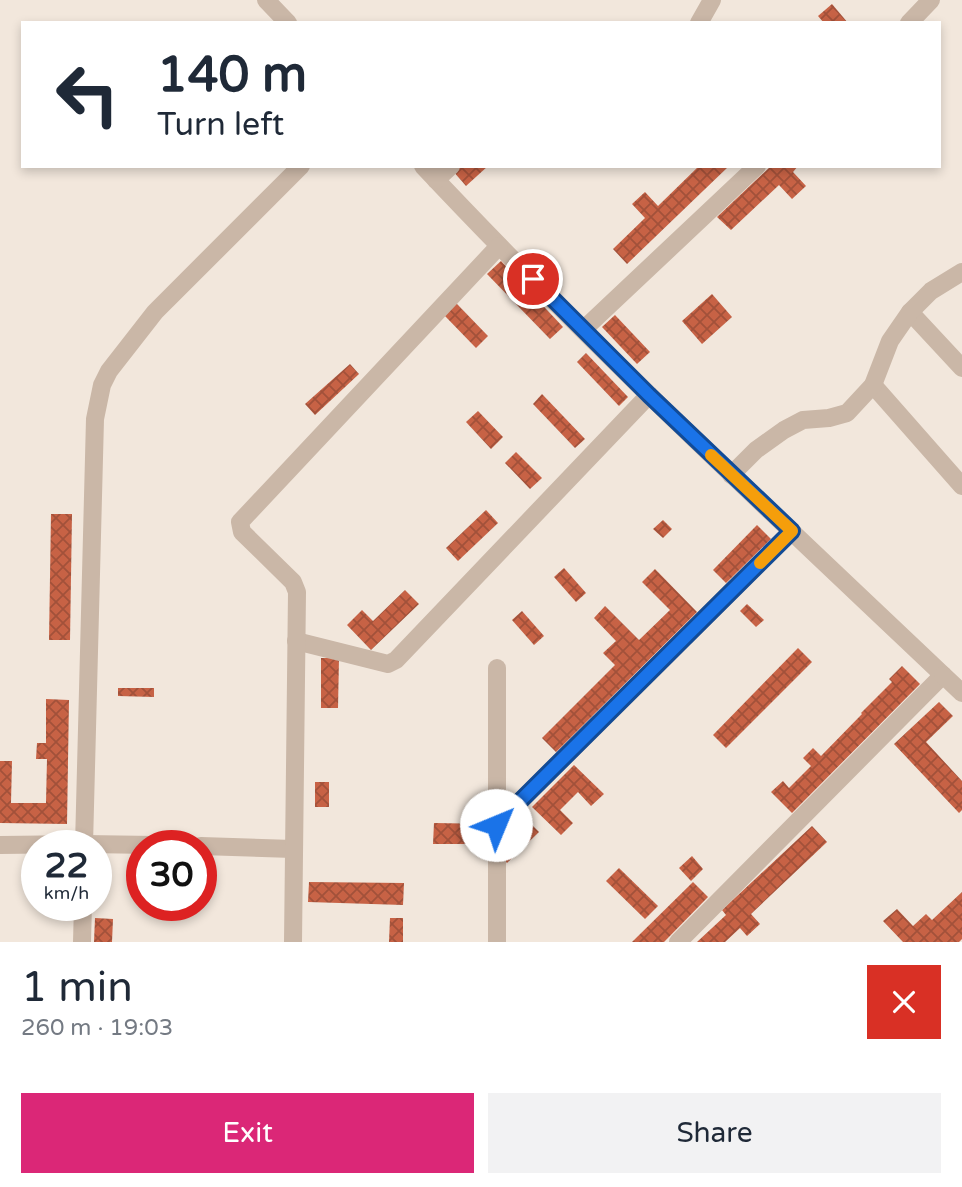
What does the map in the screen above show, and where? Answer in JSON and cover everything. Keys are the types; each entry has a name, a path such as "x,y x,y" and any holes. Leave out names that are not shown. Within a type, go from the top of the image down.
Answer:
{"street":[{"path":"266,0 286,21"},
{"path":"700,21 712,0"},
{"path":"911,21 931,0"},
{"path":"84,830 95,419 102,384 109,371 155,313 298,168"},
{"path":"425,168 649,395 962,693"},
{"path":"436,180 449,168"},
{"path":"584,329 755,168"},
{"path":"293,942 297,592 293,582 242,532 240,522 499,246"},
{"path":"732,475 755,450 784,430 803,420 829,418 847,413 873,385 890,341 910,312 931,291 962,272"},
{"path":"910,312 962,368"},
{"path":"873,385 962,486"},
{"path":"296,641 387,664 396,660 649,395"},
{"path":"496,825 792,531"},
{"path":"497,668 497,942"},
{"path":"678,942 943,675"},
{"path":"0,845 21,845"},
{"path":"217,847 293,849"},
{"path":"82,942 83,921"}],"building":[{"path":"832,4 846,21 822,21 818,16"},
{"path":"456,168 486,168 466,186 453,171"},
{"path":"697,168 727,168 627,264 613,249 645,218 632,204 645,192 658,206"},
{"path":"769,168 796,168 793,172 806,186 792,199 779,185 731,230 717,217"},
{"path":"501,261 563,327 550,339 487,274"},
{"path":"712,294 732,317 702,344 682,321"},
{"path":"456,303 488,336 476,348 444,315"},
{"path":"615,315 650,352 637,364 602,327"},
{"path":"586,353 628,397 619,406 577,362"},
{"path":"350,364 359,374 315,415 305,404"},
{"path":"542,394 585,439 575,448 533,404"},
{"path":"478,411 503,437 491,449 466,422"},
{"path":"516,452 542,478 530,489 505,463"},
{"path":"486,510 498,523 458,561 446,548"},
{"path":"51,514 72,514 70,640 49,640"},
{"path":"663,520 672,529 663,538 653,529"},
{"path":"757,525 771,539 726,583 713,570"},
{"path":"564,568 586,593 576,602 554,577"},
{"path":"655,569 697,612 556,752 542,738 615,665 603,653 616,641 594,618 605,606 639,640 670,610 642,582"},
{"path":"405,590 419,604 371,650 347,625 362,610 373,621"},
{"path":"747,604 764,620 756,627 740,611"},
{"path":"522,611 544,636 534,645 512,620"},
{"path":"798,648 812,662 726,748 713,735"},
{"path":"321,658 339,658 338,708 321,708"},
{"path":"902,666 920,684 792,813 771,792 783,781 789,788 811,766 803,758 813,748 821,756 892,682 889,679"},
{"path":"118,688 154,688 154,697 118,696"},
{"path":"46,699 69,700 67,824 0,823 0,761 12,761 11,803 46,803 47,759 36,759 37,743 46,743"},
{"path":"939,702 953,716 926,742 962,781 962,810 959,813 894,744"},
{"path":"574,765 604,794 591,806 578,792 560,810 573,823 561,835 532,807"},
{"path":"315,782 329,782 329,807 315,807"},
{"path":"529,822 539,832 507,863 498,853"},
{"path":"434,823 493,824 493,844 433,844"},
{"path":"812,826 827,842 751,914 760,924 747,936 740,928 725,942 697,942 726,915 722,910"},
{"path":"692,856 703,869 691,881 679,868"},
{"path":"619,868 658,906 645,919 606,881"},
{"path":"309,882 404,883 403,905 308,902"},
{"path":"693,882 708,897 664,942 632,942"},
{"path":"962,892 962,939 959,942 903,942 883,921 897,909 913,926 926,914 932,920"},
{"path":"390,918 403,918 403,942 389,942"},
{"path":"113,919 112,942 94,942 95,921"}],"slow traffic":[{"path":"711,455 792,531 760,563"}],"route":[{"path":"496,825 792,531 649,395 533,279"}]}
